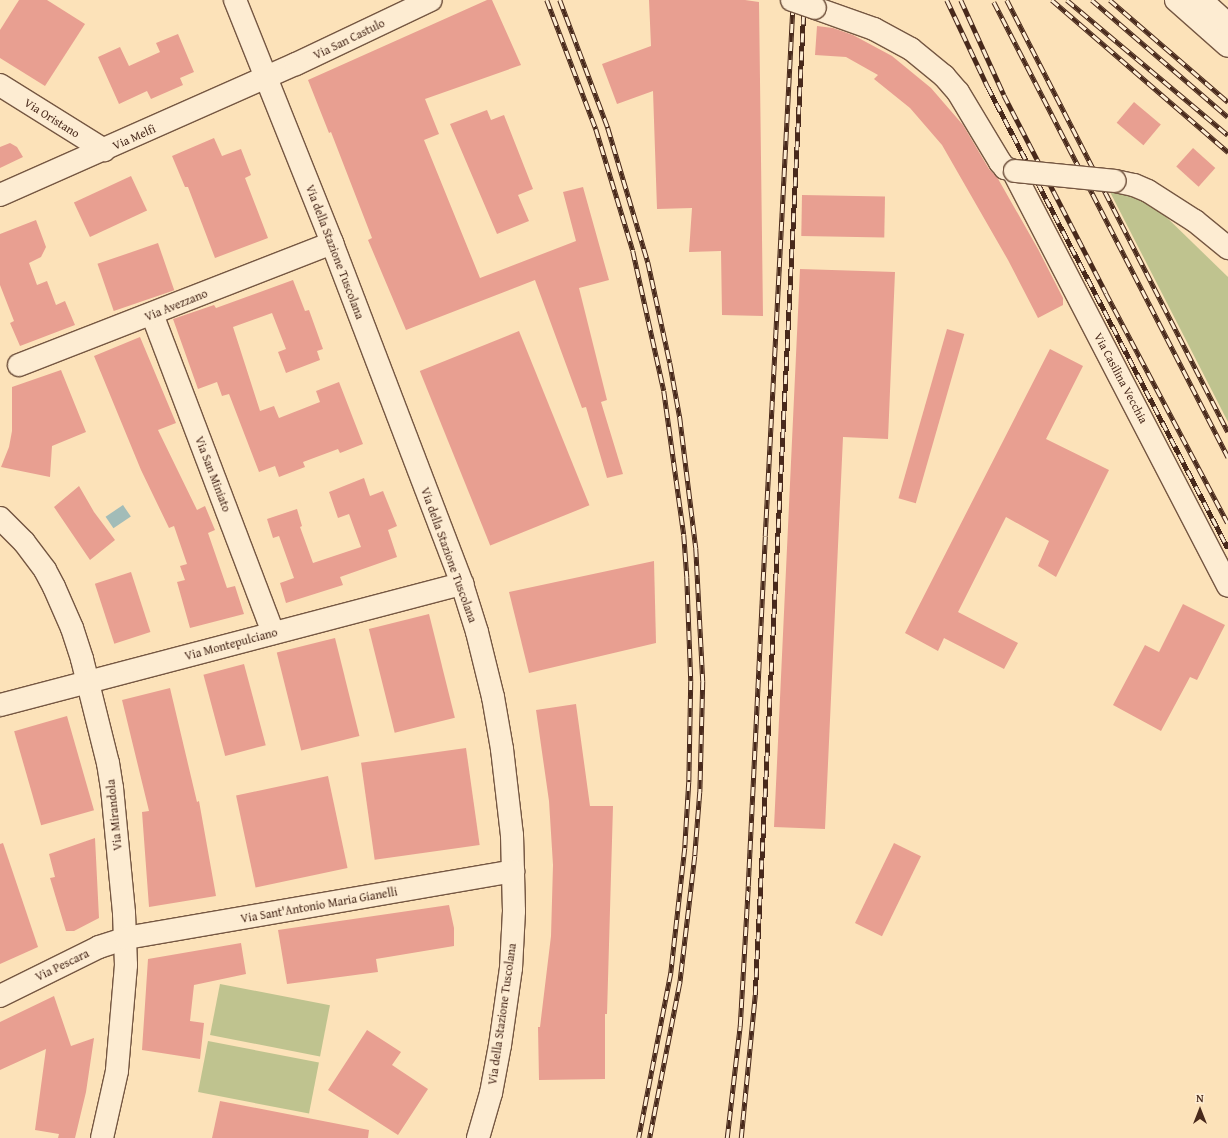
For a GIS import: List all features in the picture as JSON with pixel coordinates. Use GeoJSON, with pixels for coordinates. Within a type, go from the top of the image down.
{"type":"FeatureCollection","features":[{"type":"Feature","properties":{"kind":"street","name":"Via della Stazione Tuscolana"},"geometry":{"type":"LineString","coordinates":[[235,0],[332,243],[462,584],[477,632],[497,720],[512,835],[514,911],[511,968],[494,1079],[478,1138]]}},
{"type":"Feature","properties":{"kind":"street","name":"Via San Castulo"},"geometry":{"type":"LineString","coordinates":[[267,77],[431,0]]}},
{"type":"Feature","properties":{"kind":"street","name":"Via Casilina Vecchia"},"geometry":{"type":"LineString","coordinates":[[792,0],[886,34],[904,43],[944,76],[958,92],[1000,162],[1005,168],[1014,171],[1228,586]]}},
{"type":"Feature","properties":{"kind":"street"},"geometry":{"type":"LineString","coordinates":[[1176,0],[1228,46]]}},
{"type":"Feature","properties":{"kind":"street"},"geometry":{"type":"LineString","coordinates":[[1201,0],[1228,24]]}},
{"type":"Feature","properties":{"kind":"street","name":"Via Melfi"},"geometry":{"type":"LineString","coordinates":[[0,195],[267,77]]}},
{"type":"Feature","properties":{"kind":"street","name":"Via Oristano"},"geometry":{"type":"LineString","coordinates":[[0,85],[104,150]]}},
{"type":"Feature","properties":{"kind":"street"},"geometry":{"type":"LineString","coordinates":[[1014,171],[1116,181],[1134,185],[1148,191],[1194,221],[1228,248]]}},
{"type":"Feature","properties":{"kind":"street","name":"Via Avezzano"},"geometry":{"type":"LineString","coordinates":[[19,365],[332,243]]}},
{"type":"Feature","properties":{"kind":"street","name":"Via San Miniato"},"geometry":{"type":"LineString","coordinates":[[152,314],[273,633]]}},
{"type":"Feature","properties":{"kind":"street","name":"Via Mirandola"},"geometry":{"type":"LineString","coordinates":[[0,518],[20,537],[35,555],[54,587],[72,628],[88,683],[108,763],[112,788],[126,938],[117,1070],[102,1138]]}},
{"type":"Feature","properties":{"kind":"street","name":"Via Montepulciano"},"geometry":{"type":"LineString","coordinates":[[0,705],[462,584]]}},
{"type":"Feature","properties":{"kind":"street","name":"Via Sant'Antonio Maria Gianelli"},"geometry":{"type":"LineString","coordinates":[[126,938],[513,871]]}},
{"type":"Feature","properties":{"kind":"street","name":"Via Pescara"},"geometry":{"type":"LineString","coordinates":[[0,996],[99,947],[126,938]]}},
{"type":"Feature","properties":{"kind":"green space"},"geometry":{"type":"Polygon","coordinates":[[[1109,190],[1128,191],[1157,208],[1228,277],[1228,422],[1109,190]]]}},
{"type":"Feature","properties":{"kind":"green space"},"geometry":{"type":"Polygon","coordinates":[[[220,984],[330,1005],[320,1056],[210,1035],[220,984]]]}},
{"type":"Feature","properties":{"kind":"green space"},"geometry":{"type":"Polygon","coordinates":[[[208,1041],[319,1063],[309,1114],[198,1092],[208,1041]]]}},
{"type":"Feature","properties":{"kind":"water"},"geometry":{"type":"Polygon","coordinates":[[[123,505],[131,517],[113,528],[106,517],[123,505]]]}},
{"type":"Feature","properties":{"kind":"building"},"geometry":{"type":"Polygon","coordinates":[[[19,0],[47,0],[85,24],[45,86],[0,58],[0,30],[19,0]]]}},
{"type":"Feature","properties":{"kind":"building"},"geometry":{"type":"Polygon","coordinates":[[[487,0],[492,0],[521,65],[425,99],[439,134],[424,140],[480,278],[576,241],[563,192],[583,187],[609,280],[579,288],[607,400],[601,402],[623,474],[607,478],[586,407],[582,408],[535,280],[406,330],[368,240],[372,238],[331,132],[329,133],[308,80],[487,0]]]}},
{"type":"Feature","properties":{"kind":"building"},"geometry":{"type":"Polygon","coordinates":[[[649,0],[745,0],[759,2],[763,316],[722,315],[721,251],[689,252],[692,208],[657,209],[653,91],[617,104],[602,64],[651,46],[649,0]]]}},
{"type":"Feature","properties":{"kind":"building"},"geometry":{"type":"Polygon","coordinates":[[[817,26],[833,28],[853,35],[892,56],[931,88],[963,125],[989,169],[997,177],[1038,249],[1063,298],[1063,305],[1038,318],[1008,260],[942,145],[910,108],[874,79],[878,75],[846,57],[815,55],[817,26]]]}},
{"type":"Feature","properties":{"kind":"building"},"geometry":{"type":"Polygon","coordinates":[[[178,34],[194,72],[180,78],[183,85],[151,99],[147,91],[119,104],[98,57],[120,47],[129,66],[160,52],[156,43],[178,34]]]}},
{"type":"Feature","properties":{"kind":"building"},"geometry":{"type":"Polygon","coordinates":[[[1134,102],[1161,124],[1143,145],[1117,123],[1134,102]]]}},
{"type":"Feature","properties":{"kind":"building"},"geometry":{"type":"Polygon","coordinates":[[[487,110],[491,120],[504,115],[533,189],[518,195],[529,221],[497,234],[450,124],[487,110]]]}},
{"type":"Feature","properties":{"kind":"building"},"geometry":{"type":"Polygon","coordinates":[[[214,138],[222,156],[241,149],[251,175],[245,178],[268,238],[215,258],[188,187],[185,187],[172,156],[214,138]]]}},
{"type":"Feature","properties":{"kind":"building"},"geometry":{"type":"Polygon","coordinates":[[[10,143],[17,147],[23,157],[0,168],[0,147],[10,143]]]}},
{"type":"Feature","properties":{"kind":"building"},"geometry":{"type":"Polygon","coordinates":[[[1193,148],[1215,168],[1199,187],[1176,167],[1193,148]]]}},
{"type":"Feature","properties":{"kind":"building"},"geometry":{"type":"Polygon","coordinates":[[[131,176],[147,210],[90,237],[74,203],[131,176]]]}},
{"type":"Feature","properties":{"kind":"building"},"geometry":{"type":"Polygon","coordinates":[[[802,195],[885,196],[884,237],[801,236],[802,195]]]}},
{"type":"Feature","properties":{"kind":"building"},"geometry":{"type":"Polygon","coordinates":[[[36,220],[46,247],[41,257],[29,263],[37,285],[47,281],[56,305],[65,301],[75,325],[20,346],[10,323],[14,321],[0,285],[0,234],[36,220]]]}},
{"type":"Feature","properties":{"kind":"building"},"geometry":{"type":"Polygon","coordinates":[[[158,243],[174,290],[114,311],[97,264],[158,243]]]}},
{"type":"Feature","properties":{"kind":"building"},"geometry":{"type":"Polygon","coordinates":[[[800,269],[895,272],[888,439],[843,437],[825,829],[774,827],[800,269]]]}},
{"type":"Feature","properties":{"kind":"building"},"geometry":{"type":"Polygon","coordinates":[[[293,280],[305,311],[309,310],[323,349],[317,351],[320,360],[286,373],[278,352],[286,349],[272,313],[233,327],[260,411],[274,406],[279,418],[320,402],[316,391],[339,382],[363,444],[340,453],[338,449],[303,462],[305,467],[279,477],[275,466],[259,472],[229,394],[222,396],[217,382],[198,389],[173,319],[214,305],[216,308],[293,280]]]}},
{"type":"Feature","properties":{"kind":"building"},"geometry":{"type":"Polygon","coordinates":[[[947,329],[964,334],[916,503],[898,498],[947,329]]]}},
{"type":"Feature","properties":{"kind":"building"},"geometry":{"type":"Polygon","coordinates":[[[519,331],[589,505],[490,545],[420,371],[519,331]]]}},
{"type":"Feature","properties":{"kind":"building"},"geometry":{"type":"Polygon","coordinates":[[[140,337],[176,423],[158,430],[197,510],[205,506],[215,530],[208,533],[227,588],[235,586],[244,614],[190,628],[177,582],[185,580],[180,566],[187,564],[174,526],[169,528],[141,470],[94,356],[140,337]]]}},
{"type":"Feature","properties":{"kind":"building"},"geometry":{"type":"Polygon","coordinates":[[[1050,349],[1083,366],[1046,439],[1109,470],[1056,577],[1038,566],[1049,541],[1006,517],[958,612],[1018,643],[1004,669],[944,638],[938,651],[905,633],[1050,349]]]}},
{"type":"Feature","properties":{"kind":"building"},"geometry":{"type":"Polygon","coordinates":[[[61,370],[86,432],[52,446],[50,477],[1,467],[9,447],[12,431],[12,387],[61,370]]]}},
{"type":"Feature","properties":{"kind":"building"},"geometry":{"type":"Polygon","coordinates":[[[364,478],[370,496],[383,491],[397,526],[388,530],[397,557],[340,577],[343,585],[286,603],[280,583],[294,578],[279,536],[273,538],[267,519],[297,509],[302,526],[300,527],[313,563],[361,547],[349,514],[338,518],[329,492],[364,478]]]}},
{"type":"Feature","properties":{"kind":"building"},"geometry":{"type":"Polygon","coordinates":[[[79,486],[94,512],[115,540],[90,560],[54,507],[79,486]]]}},
{"type":"Feature","properties":{"kind":"building"},"geometry":{"type":"Polygon","coordinates":[[[654,561],[656,643],[529,673],[509,592],[654,561]]]}},
{"type":"Feature","properties":{"kind":"building"},"geometry":{"type":"Polygon","coordinates":[[[131,572],[150,632],[114,644],[95,584],[131,572]]]}},
{"type":"Feature","properties":{"kind":"building"},"geometry":{"type":"Polygon","coordinates":[[[1183,604],[1225,625],[1197,680],[1190,677],[1161,731],[1113,705],[1145,645],[1159,652],[1183,604]]]}},
{"type":"Feature","properties":{"kind":"building"},"geometry":{"type":"Polygon","coordinates":[[[429,614],[455,718],[395,733],[369,629],[429,614]]]}},
{"type":"Feature","properties":{"kind":"building"},"geometry":{"type":"Polygon","coordinates":[[[335,638],[359,736],[301,751],[277,653],[335,638]]]}},
{"type":"Feature","properties":{"kind":"building"},"geometry":{"type":"Polygon","coordinates":[[[244,664],[266,745],[225,756],[203,675],[244,664]]]}},
{"type":"Feature","properties":{"kind":"building"},"geometry":{"type":"Polygon","coordinates":[[[170,688],[197,802],[199,801],[216,896],[149,907],[142,812],[149,811],[122,700],[170,688]]]}},
{"type":"Feature","properties":{"kind":"building"},"geometry":{"type":"Polygon","coordinates":[[[576,704],[590,806],[613,806],[607,1014],[605,1014],[605,1079],[539,1080],[538,1027],[540,1027],[551,936],[553,865],[549,801],[536,710],[576,704]]]}},
{"type":"Feature","properties":{"kind":"building"},"geometry":{"type":"Polygon","coordinates":[[[67,716],[94,810],[41,825],[14,731],[67,716]]]}},
{"type":"Feature","properties":{"kind":"building"},"geometry":{"type":"Polygon","coordinates":[[[466,748],[480,845],[375,860],[361,763],[466,748]]]}},
{"type":"Feature","properties":{"kind":"building"},"geometry":{"type":"Polygon","coordinates":[[[328,776],[348,868],[256,887],[236,796],[328,776]]]}},
{"type":"Feature","properties":{"kind":"building"},"geometry":{"type":"Polygon","coordinates":[[[95,838],[99,918],[74,931],[66,931],[50,878],[55,877],[49,854],[95,838]]]}},
{"type":"Feature","properties":{"kind":"building"},"geometry":{"type":"Polygon","coordinates":[[[3,843],[38,947],[0,964],[0,844],[3,843]]]}},
{"type":"Feature","properties":{"kind":"building"},"geometry":{"type":"Polygon","coordinates":[[[894,843],[921,856],[882,936],[855,923],[894,843]]]}},
{"type":"Feature","properties":{"kind":"building"},"geometry":{"type":"Polygon","coordinates":[[[449,905],[454,928],[454,946],[376,959],[378,972],[287,984],[278,930],[449,905]]]}},
{"type":"Feature","properties":{"kind":"building"},"geometry":{"type":"Polygon","coordinates":[[[241,943],[246,974],[194,985],[190,1021],[204,1023],[200,1059],[142,1050],[148,959],[241,943]]]}},
{"type":"Feature","properties":{"kind":"building"},"geometry":{"type":"Polygon","coordinates":[[[54,996],[71,1046],[94,1038],[86,1092],[75,1138],[58,1138],[59,1134],[35,1130],[46,1049],[0,1070],[0,1022],[54,996]]]}},
{"type":"Feature","properties":{"kind":"building"},"geometry":{"type":"Polygon","coordinates":[[[367,1030],[401,1052],[392,1065],[428,1089],[398,1135],[328,1090],[367,1030]]]}},
{"type":"Feature","properties":{"kind":"building"},"geometry":{"type":"Polygon","coordinates":[[[220,1101],[369,1130],[368,1138],[212,1138],[220,1101]]]}},
{"type":"Feature","properties":{"kind":"railway"},"geometry":{"type":"LineString","coordinates":[[547,0],[596,129],[633,251],[664,391],[684,535],[691,681],[689,782],[685,848],[671,973],[639,1138]]}},
{"type":"Feature","properties":{"kind":"railway"},"geometry":{"type":"LineString","coordinates":[[560,0],[608,128],[648,262],[670,363],[680,418],[696,548],[703,681],[700,792],[695,856],[680,983],[650,1138]]}},
{"type":"Feature","properties":{"kind":"railway"},"geometry":{"type":"LineString","coordinates":[[727,1138],[740,1026],[793,0]]}},
{"type":"Feature","properties":{"kind":"railway"},"geometry":{"type":"LineString","coordinates":[[741,1138],[755,995],[804,0]]}},
{"type":"Feature","properties":{"kind":"railway"},"geometry":{"type":"LineString","coordinates":[[947,0],[988,87],[1228,548]]}},
{"type":"Feature","properties":{"kind":"railway"},"geometry":{"type":"LineString","coordinates":[[961,0],[1004,95],[1106,293],[1228,523]]}},
{"type":"Feature","properties":{"kind":"railway"},"geometry":{"type":"LineString","coordinates":[[1007,0],[1228,432]]}},
{"type":"Feature","properties":{"kind":"railway"},"geometry":{"type":"LineString","coordinates":[[1052,0],[1228,152]]}},
{"type":"Feature","properties":{"kind":"railway"},"geometry":{"type":"LineString","coordinates":[[1067,0],[1228,135]]}},
{"type":"Feature","properties":{"kind":"railway"},"geometry":{"type":"LineString","coordinates":[[1092,0],[1228,117]]}},
{"type":"Feature","properties":{"kind":"railway"},"geometry":{"type":"LineString","coordinates":[[1110,0],[1228,102]]}},
{"type":"Feature","properties":{"kind":"railway"},"geometry":{"type":"LineString","coordinates":[[994,2],[1228,457]]}}]}
